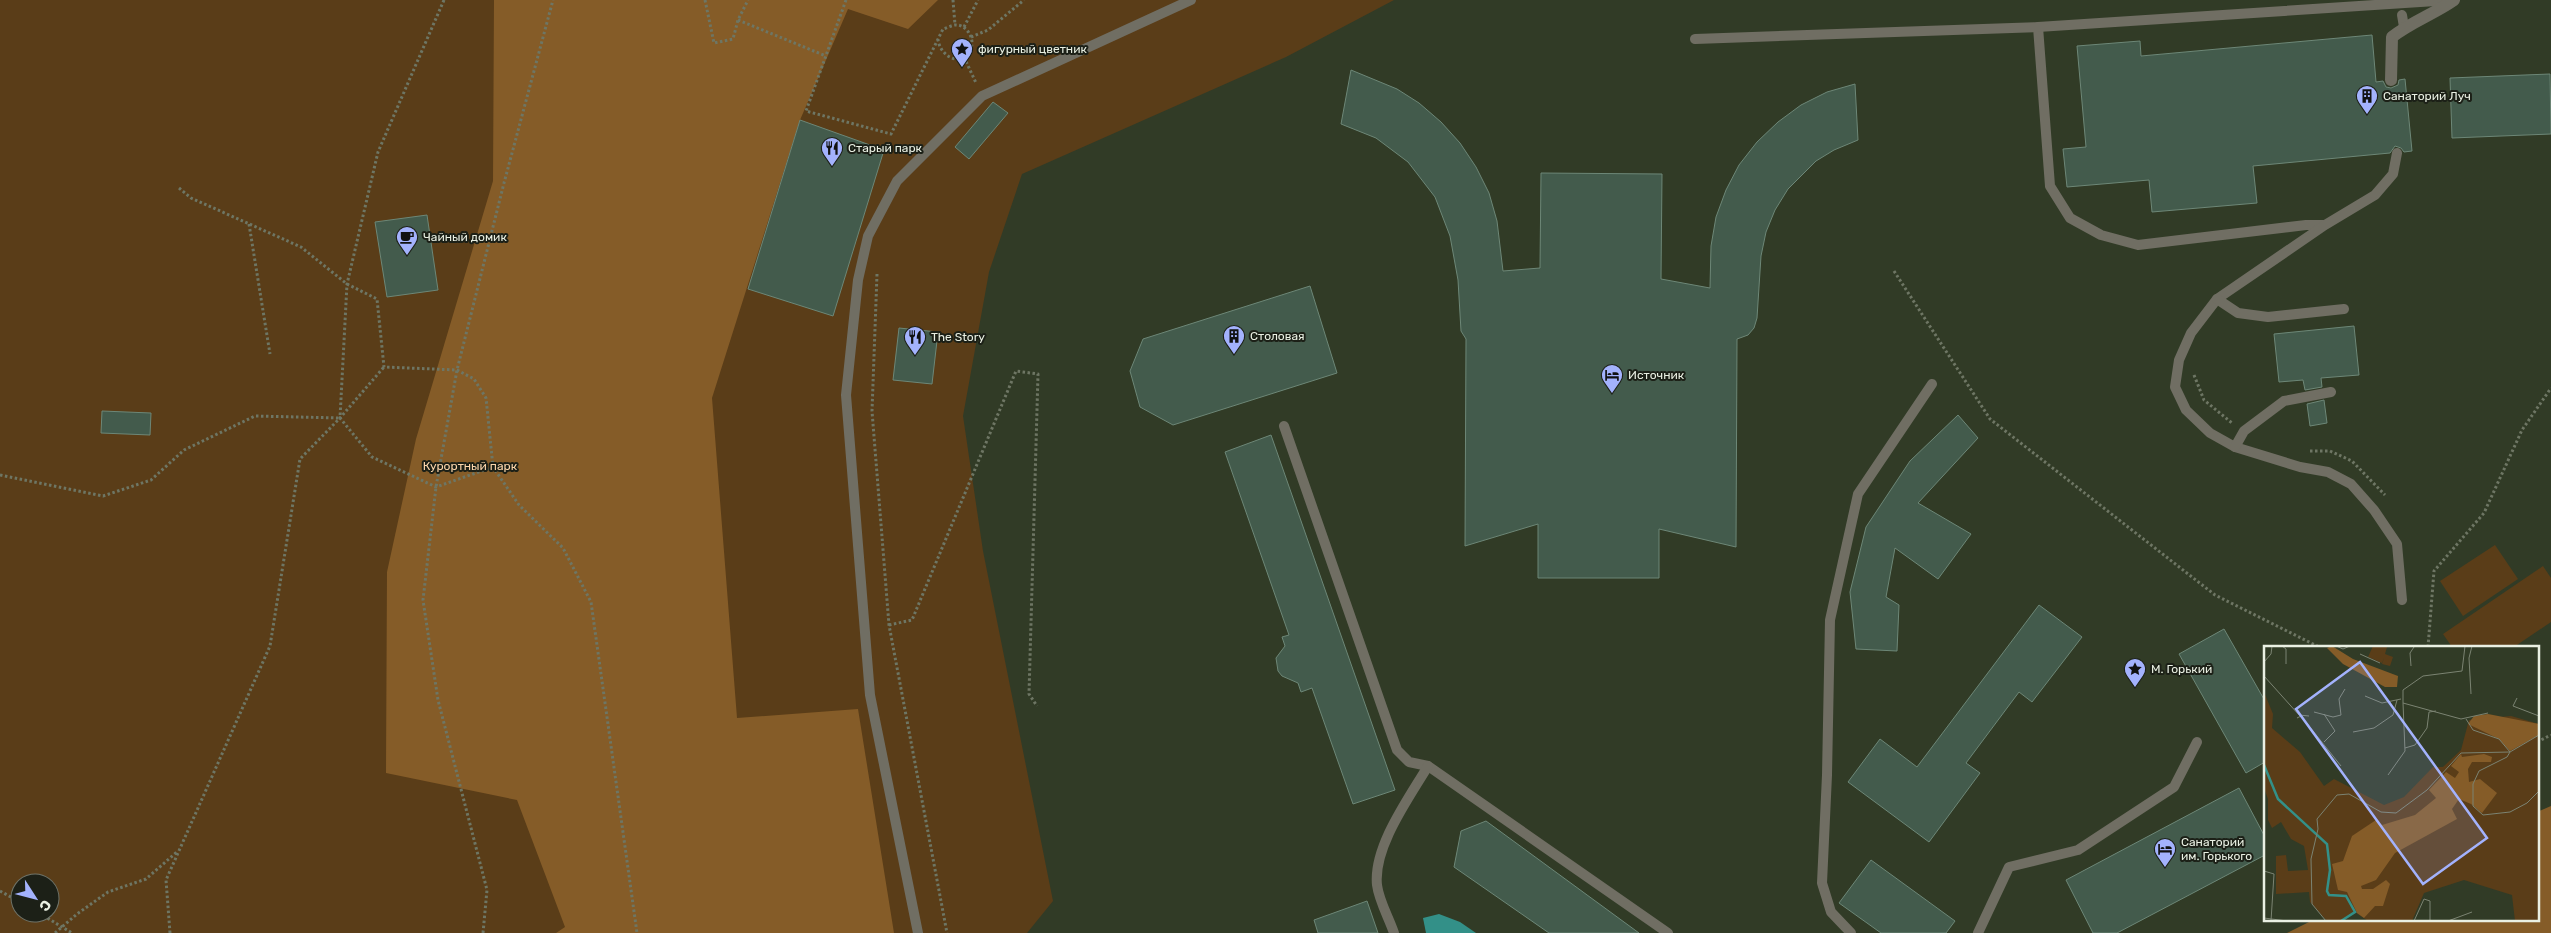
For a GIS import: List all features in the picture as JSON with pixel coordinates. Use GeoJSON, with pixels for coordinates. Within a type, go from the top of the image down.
{"type":"FeatureCollection","features":[{"type":"Feature","properties":{"kind":"street"},"geometry":{"type":"LineString","coordinates":[[2391,80],[2392,37],[2403,21],[2430,16],[2452,0]]}},
{"type":"Feature","properties":{"kind":"lane"},"geometry":{"type":"LineString","coordinates":[[918,933],[870,694],[846,395],[858,280],[868,236],[897,181],[982,96],[1190,0]]}},
{"type":"Feature","properties":{"kind":"lane"},"geometry":{"type":"LineString","coordinates":[[1695,38],[2038,27],[2452,0]]}},
{"type":"Feature","properties":{"kind":"lane"},"geometry":{"type":"LineString","coordinates":[[2038,27],[2050,186],[2070,218],[2101,235],[2138,245],[2306,225],[2325,225]]}},
{"type":"Feature","properties":{"kind":"lane"},"geometry":{"type":"LineString","coordinates":[[2397,153],[2393,174],[2375,195],[2325,225],[2217,299],[2191,333],[2179,360],[2175,387],[2186,410],[2210,433],[2235,447],[2300,467],[2328,472],[2351,484],[2374,510],[2397,544],[2402,600]]}},
{"type":"Feature","properties":{"kind":"lane"},"geometry":{"type":"LineString","coordinates":[[2217,299],[2238,313],[2268,317],[2344,309]]}},
{"type":"Feature","properties":{"kind":"lane"},"geometry":{"type":"LineString","coordinates":[[1851,933],[1831,912],[1822,883],[1827,775],[1830,620],[1858,494],[1932,384]]}},
{"type":"Feature","properties":{"kind":"lane"},"geometry":{"type":"LineString","coordinates":[[2235,447],[2244,431],[2284,400],[2331,392]]}},
{"type":"Feature","properties":{"kind":"lane"},"geometry":{"type":"LineString","coordinates":[[1284,426],[1398,750],[1409,762],[1428,766],[1668,933]]}},
{"type":"Feature","properties":{"kind":"lane"},"geometry":{"type":"LineString","coordinates":[[1978,933],[2009,867],[2078,850],[2174,787],[2197,742]]}},
{"type":"Feature","properties":{"kind":"lane"},"geometry":{"type":"LineString","coordinates":[[1394,933],[1377,886],[1379,864],[1393,824],[1428,766]]}},
{"type":"Feature","properties":{"kind":"path"},"geometry":{"type":"LineString","coordinates":[[444,0],[378,152],[347,284],[340,418],[372,457],[436,488],[493,467]]}},
{"type":"Feature","properties":{"kind":"path"},"geometry":{"type":"LineString","coordinates":[[483,933],[487,890],[438,700],[422,600],[436,488],[457,370],[553,0]]}},
{"type":"Feature","properties":{"kind":"path"},"geometry":{"type":"LineString","coordinates":[[705,0],[714,43],[732,38],[748,0]]}},
{"type":"Feature","properties":{"kind":"path"},"geometry":{"type":"LineString","coordinates":[[846,0],[806,111],[891,134],[938,40],[944,29],[955,25],[964,27],[971,37],[971,48],[964,56],[954,59],[945,56],[939,50],[938,40]]}},
{"type":"Feature","properties":{"kind":"path"},"geometry":{"type":"LineString","coordinates":[[953,0],[955,25]]}},
{"type":"Feature","properties":{"kind":"path"},"geometry":{"type":"LineString","coordinates":[[964,27],[978,0]]}},
{"type":"Feature","properties":{"kind":"path"},"geometry":{"type":"LineString","coordinates":[[971,37],[988,30],[1024,0]]}},
{"type":"Feature","properties":{"kind":"path"},"geometry":{"type":"LineString","coordinates":[[738,20],[826,56]]}},
{"type":"Feature","properties":{"kind":"path"},"geometry":{"type":"LineString","coordinates":[[964,56],[982,96]]}},
{"type":"Feature","properties":{"kind":"path"},"geometry":{"type":"LineString","coordinates":[[170,933],[166,880],[270,646],[300,459],[340,418],[384,367],[377,299],[347,284],[301,247],[191,198],[179,188]]}},
{"type":"Feature","properties":{"kind":"path"},"geometry":{"type":"LineString","coordinates":[[249,224],[270,354]]}},
{"type":"Feature","properties":{"kind":"path"},"geometry":{"type":"LineString","coordinates":[[878,267],[872,411],[889,624],[947,933]]}},
{"type":"Feature","properties":{"kind":"path"},"geometry":{"type":"LineString","coordinates":[[1894,271],[1990,419],[2215,595],[2317,646]]}},
{"type":"Feature","properties":{"kind":"path"},"geometry":{"type":"LineString","coordinates":[[384,367],[457,370],[474,379],[486,398],[493,467],[519,505],[563,548],[591,602],[637,933]]}},
{"type":"Feature","properties":{"kind":"path"},"geometry":{"type":"LineString","coordinates":[[889,624],[912,620],[1016,371],[1038,374],[1029,694],[1037,706]]}},
{"type":"Feature","properties":{"kind":"path"},"geometry":{"type":"LineString","coordinates":[[2428,646],[2434,572],[2484,513],[2522,430],[2551,388]]}},
{"type":"Feature","properties":{"kind":"path"},"geometry":{"type":"LineString","coordinates":[[0,475],[103,496],[151,480],[184,450],[255,416],[340,418]]}},
{"type":"Feature","properties":{"kind":"path"},"geometry":{"type":"LineString","coordinates":[[2538,742],[2551,735]]}},
{"type":"Feature","properties":{"kind":"path"},"geometry":{"type":"LineString","coordinates":[[55,933],[108,892],[146,878],[180,849]]}},
{"type":"Feature","properties":{"kind":"path"},"geometry":{"type":"LineString","coordinates":[[57,923],[72,933]]}},
{"type":"Feature","properties":{"kind":"green space","name":"Курортный парк"},"geometry":{"type":"Polygon","coordinates":[[[0,0],[1394,0],[1286,57],[1022,174],[989,272],[963,416],[983,551],[1053,901],[1027,933],[0,933],[0,0]]]}},
{"type":"Feature","properties":{"kind":"green space"},"geometry":{"type":"Polygon","coordinates":[[[494,0],[938,0],[908,29],[848,9],[800,120],[712,398],[737,718],[858,709],[894,933],[556,933],[565,927],[517,800],[386,773],[387,572],[416,439],[493,181],[494,0]]]}},
{"type":"Feature","properties":{"kind":"green space"},"geometry":{"type":"Polygon","coordinates":[[[2495,545],[2518,579],[2463,616],[2440,581],[2495,545]]]}},
{"type":"Feature","properties":{"kind":"green space"},"geometry":{"type":"Polygon","coordinates":[[[2543,566],[2551,578],[2551,622],[2515,646],[2451,646],[2443,634],[2543,566]]]}},
{"type":"Feature","properties":{"kind":"green space"},"geometry":{"type":"Polygon","coordinates":[[[2551,806],[2551,933],[2287,933],[2313,920],[2538,920],[2538,812],[2551,806]]]}},
{"type":"Feature","properties":{"kind":"water"},"geometry":{"type":"Polygon","coordinates":[[[1439,914],[1460,922],[1476,933],[1426,933],[1423,918],[1439,914]]]}},
{"type":"Feature","properties":{"kind":"building","name":"Cанаторий Луч"},"geometry":{"type":"Polygon","coordinates":[[[2372,35],[2376,82],[2383,81],[2386,87],[2391,88],[2398,85],[2399,80],[2405,79],[2412,151],[2404,152],[2401,148],[2395,146],[2390,153],[2253,166],[2257,203],[2152,212],[2149,180],[2067,187],[2063,149],[2086,147],[2077,46],[2140,41],[2141,56],[2372,35]]]}},
{"type":"Feature","properties":{"kind":"building"},"geometry":{"type":"Polygon","coordinates":[[[1351,70],[1397,89],[1419,103],[1441,122],[1460,143],[1476,167],[1489,193],[1497,221],[1503,271],[1540,268],[1541,173],[1662,174],[1661,279],[1710,288],[1711,246],[1716,217],[1726,190],[1739,165],[1757,142],[1778,122],[1801,105],[1827,92],[1855,84],[1858,140],[1834,150],[1816,161],[1788,189],[1775,210],[1766,232],[1761,256],[1757,318],[1754,328],[1748,335],[1737,339],[1736,547],[1659,529],[1659,578],[1538,578],[1538,524],[1465,546],[1466,339],[1461,331],[1458,280],[1450,236],[1435,197],[1408,162],[1376,138],[1341,124],[1351,70]]]}},
{"type":"Feature","properties":{"kind":"building"},"geometry":{"type":"Polygon","coordinates":[[[2550,74],[2551,134],[2452,138],[2450,78],[2550,74]]]}},
{"type":"Feature","properties":{"kind":"building"},"geometry":{"type":"Polygon","coordinates":[[[993,102],[1008,113],[969,159],[955,147],[993,102]]]}},
{"type":"Feature","properties":{"kind":"building"},"geometry":{"type":"Polygon","coordinates":[[[800,120],[884,150],[833,316],[748,289],[800,120]]]}},
{"type":"Feature","properties":{"kind":"building","name":"Чайный домик"},"geometry":{"type":"Polygon","coordinates":[[[427,215],[438,290],[387,297],[375,222],[427,215]]]}},
{"type":"Feature","properties":{"kind":"building","name":"Столовая"},"geometry":{"type":"Polygon","coordinates":[[[1310,286],[1337,373],[1173,425],[1140,407],[1130,371],[1143,339],[1310,286]]]}},
{"type":"Feature","properties":{"kind":"building"},"geometry":{"type":"Polygon","coordinates":[[[2354,326],[2359,375],[2321,378],[2322,387],[2305,390],[2303,380],[2279,382],[2274,334],[2354,326]]]}},
{"type":"Feature","properties":{"kind":"building","name":"The Story"},"geometry":{"type":"Polygon","coordinates":[[[899,328],[938,332],[932,384],[893,380],[899,328]]]}},
{"type":"Feature","properties":{"kind":"building"},"geometry":{"type":"Polygon","coordinates":[[[2324,400],[2327,423],[2310,426],[2307,404],[2324,400]]]}},
{"type":"Feature","properties":{"kind":"building"},"geometry":{"type":"Polygon","coordinates":[[[102,411],[151,413],[150,435],[101,433],[102,411]]]}},
{"type":"Feature","properties":{"kind":"building"},"geometry":{"type":"Polygon","coordinates":[[[1958,415],[1978,438],[1918,503],[1971,534],[1938,579],[1895,548],[1886,597],[1899,605],[1897,651],[1856,649],[1850,592],[1866,527],[1910,461],[1958,415]]]}},
{"type":"Feature","properties":{"kind":"building"},"geometry":{"type":"Polygon","coordinates":[[[1271,435],[1395,790],[1353,804],[1312,688],[1301,692],[1298,683],[1282,676],[1278,671],[1276,658],[1285,646],[1282,637],[1289,635],[1225,452],[1271,435]]]}},
{"type":"Feature","properties":{"kind":"building"},"geometry":{"type":"Polygon","coordinates":[[[2039,605],[2082,637],[2032,702],[2019,692],[1966,763],[1980,773],[1929,842],[1848,782],[1880,739],[1917,767],[2039,605]]]}},
{"type":"Feature","properties":{"kind":"building"},"geometry":{"type":"Polygon","coordinates":[[[2224,629],[2264,699],[2264,763],[2246,773],[2179,654],[2224,629]]]}},
{"type":"Feature","properties":{"kind":"building","name":"Санаторий им. Горького"},"geometry":{"type":"Polygon","coordinates":[[[2239,788],[2264,835],[2264,856],[2117,933],[2093,933],[2066,880],[2239,788]]]}},
{"type":"Feature","properties":{"kind":"building"},"geometry":{"type":"Polygon","coordinates":[[[1486,821],[1639,933],[1549,933],[1454,867],[1461,831],[1486,821]]]}},
{"type":"Feature","properties":{"kind":"building"},"geometry":{"type":"Polygon","coordinates":[[[1871,860],[1955,921],[1946,933],[1881,933],[1839,903],[1871,860]]]}},
{"type":"Feature","properties":{"kind":"building"},"geometry":{"type":"Polygon","coordinates":[[[1367,901],[1378,933],[1318,933],[1314,920],[1367,901]]]}},
{"type":"Feature","properties":{"kind":"place","name":"фигурный цветник"},"geometry":{"type":"Point","coordinates":[962,68]}},
{"type":"Feature","properties":{"kind":"place","name":"Cанаторий Луч"},"geometry":{"type":"Point","coordinates":[2367,115]}},
{"type":"Feature","properties":{"kind":"place","name":"Старый парк"},"geometry":{"type":"Point","coordinates":[832,167]}},
{"type":"Feature","properties":{"kind":"place","name":"Чайный домик"},"geometry":{"type":"Point","coordinates":[407,256]}},
{"type":"Feature","properties":{"kind":"place","name":"Столовая"},"geometry":{"type":"Point","coordinates":[1234,355]}},
{"type":"Feature","properties":{"kind":"place","name":"The Story"},"geometry":{"type":"Point","coordinates":[915,356]}},
{"type":"Feature","properties":{"kind":"place","name":"Источник"},"geometry":{"type":"Point","coordinates":[1612,394]}},
{"type":"Feature","properties":{"kind":"place","name":"М. Горький"},"geometry":{"type":"Point","coordinates":[2135,688]}},
{"type":"Feature","properties":{"kind":"place","name":"Санаторий им. Горького"},"geometry":{"type":"Point","coordinates":[2165,868]}}]}
